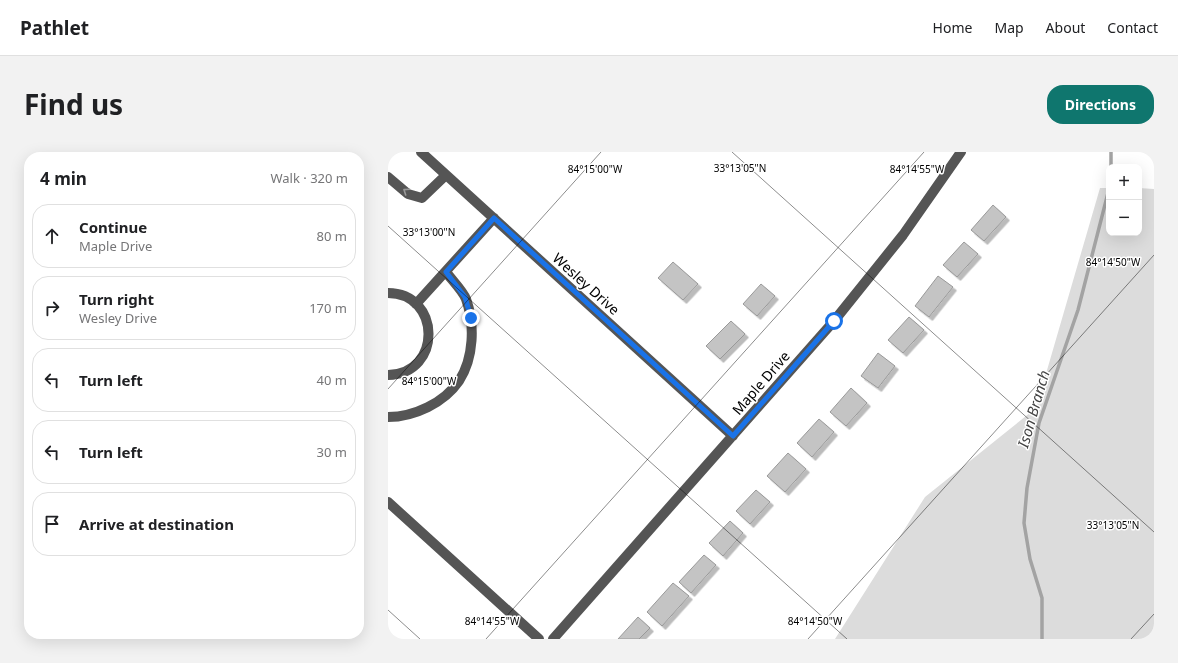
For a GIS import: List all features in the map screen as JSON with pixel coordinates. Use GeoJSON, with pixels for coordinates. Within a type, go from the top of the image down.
{"type":"FeatureCollection","features":[{"type":"Feature","properties":{"kind":"street","name":"Wesley Drive"},"geometry":{"type":"LineString","coordinates":[[421,152],[733,436]]}},
{"type":"Feature","properties":{"kind":"street","name":"Maple Drive"},"geometry":{"type":"LineString","coordinates":[[553,639],[834,321],[903,235],[961,152]]}},
{"type":"Feature","properties":{"kind":"street"},"geometry":{"type":"LineString","coordinates":[[388,177],[408,194],[422,198],[446,175]]}},
{"type":"Feature","properties":{"kind":"street"},"geometry":{"type":"LineString","coordinates":[[416,304],[494,218]]}},
{"type":"Feature","properties":{"kind":"street"},"geometry":{"type":"LineString","coordinates":[[388,417],[399,417],[422,410],[442,398],[459,382],[468,363],[471,342],[471,318],[465,297],[446,272]]}},
{"type":"Feature","properties":{"kind":"street"},"geometry":{"type":"LineString","coordinates":[[388,293],[404,296],[416,304],[424,314],[429,326],[429,339],[426,352],[418,363],[408,371],[396,375],[388,375]]}},
{"type":"Feature","properties":{"kind":"street"},"geometry":{"type":"LineString","coordinates":[[388,502],[539,639]]}},
{"type":"Feature","properties":{"kind":"shaded area"},"geometry":{"type":"Polygon","coordinates":[[[1100,188],[1106,188],[1106,236],[1142,236],[1142,188],[1154,189],[1154,639],[835,639],[925,497],[1036,408],[1100,188]]]}},
{"type":"Feature","properties":{"kind":"building"},"geometry":{"type":"Polygon","coordinates":[[[993,205],[1006,217],[984,241],[971,230],[993,205]]]}},
{"type":"Feature","properties":{"kind":"building"},"geometry":{"type":"Polygon","coordinates":[[[964,242],[978,254],[957,277],[943,265],[964,242]]]}},
{"type":"Feature","properties":{"kind":"building"},"geometry":{"type":"Polygon","coordinates":[[[673,262],[698,284],[683,300],[658,278],[673,262]]]}},
{"type":"Feature","properties":{"kind":"building"},"geometry":{"type":"Polygon","coordinates":[[[938,276],[953,287],[929,317],[915,306],[938,276]]]}},
{"type":"Feature","properties":{"kind":"building"},"geometry":{"type":"Polygon","coordinates":[[[761,284],[775,296],[757,316],[743,304],[761,284]]]}},
{"type":"Feature","properties":{"kind":"building"},"geometry":{"type":"Polygon","coordinates":[[[909,317],[924,330],[903,353],[888,340],[909,317]]]}},
{"type":"Feature","properties":{"kind":"building"},"geometry":{"type":"Polygon","coordinates":[[[731,321],[745,334],[720,359],[706,346],[731,321]]]}},
{"type":"Feature","properties":{"kind":"building"},"geometry":{"type":"Polygon","coordinates":[[[878,353],[895,366],[878,388],[861,376],[878,353]]]}},
{"type":"Feature","properties":{"kind":"building"},"geometry":{"type":"Polygon","coordinates":[[[851,388],[867,403],[846,426],[830,412],[851,388]]]}},
{"type":"Feature","properties":{"kind":"building"},"geometry":{"type":"Polygon","coordinates":[[[819,419],[834,432],[812,457],[797,443],[819,419]]]}},
{"type":"Feature","properties":{"kind":"building"},"geometry":{"type":"Polygon","coordinates":[[[788,453],[806,469],[785,492],[767,476],[788,453]]]}},
{"type":"Feature","properties":{"kind":"building"},"geometry":{"type":"Polygon","coordinates":[[[756,490],[770,502],[750,524],[736,511],[756,490]]]}},
{"type":"Feature","properties":{"kind":"building"},"geometry":{"type":"Polygon","coordinates":[[[730,521],[743,533],[723,556],[709,543],[730,521]]]}},
{"type":"Feature","properties":{"kind":"building"},"geometry":{"type":"Polygon","coordinates":[[[704,555],[716,565],[691,593],[679,582],[704,555]]]}},
{"type":"Feature","properties":{"kind":"building"},"geometry":{"type":"Polygon","coordinates":[[[673,583],[689,596],[662,626],[647,612],[673,583]]]}},
{"type":"Feature","properties":{"kind":"building"},"geometry":{"type":"Polygon","coordinates":[[[638,617],[650,628],[639,639],[618,639],[638,617]]]}},
{"type":"Feature","properties":{"kind":"waterway","name":"Ison Branch"},"geometry":{"type":"LineString","coordinates":[[1111,152],[1111,164]]}},
{"type":"Feature","properties":{"kind":"waterway","name":"Ison Branch"},"geometry":{"type":"LineString","coordinates":[[1042,639],[1042,598],[1030,559],[1024,523],[1027,488],[1039,423],[1078,310],[1106,200]]}},
{"type":"Feature","properties":{"kind":"route"},"geometry":{"type":"LineString","coordinates":[[471,318],[465,297],[446,272],[494,218],[733,436],[834,321]]}}]}
